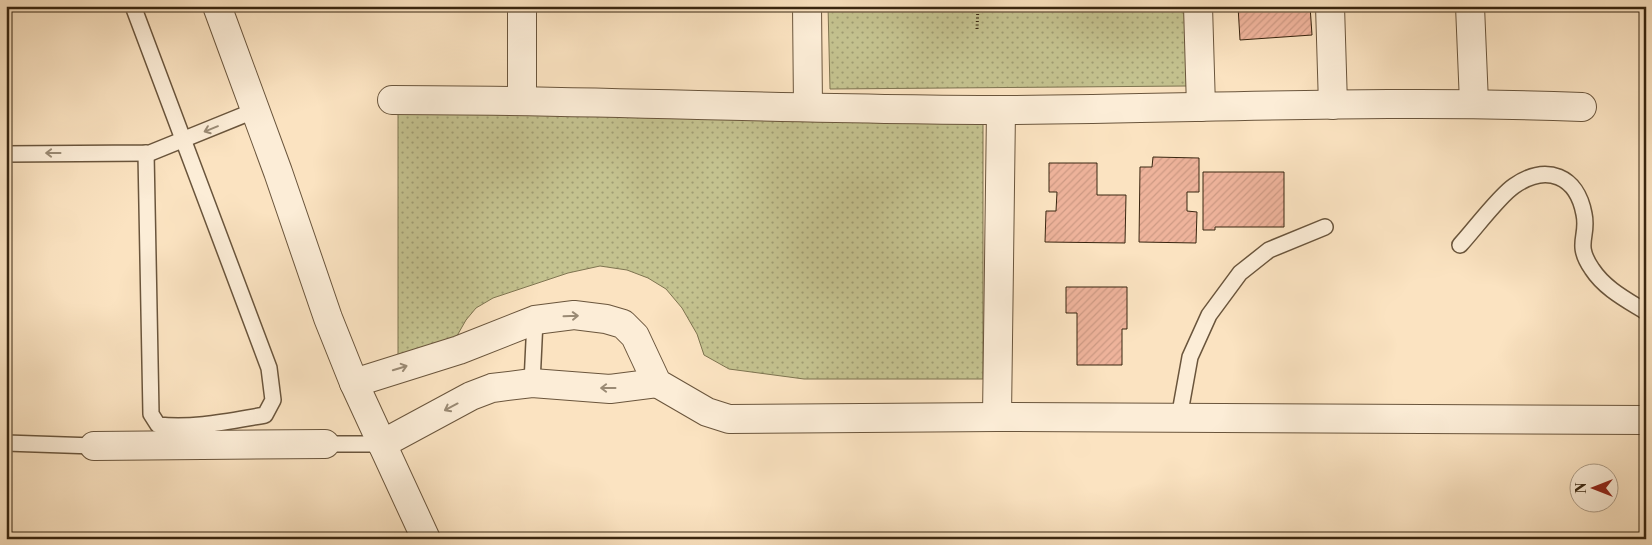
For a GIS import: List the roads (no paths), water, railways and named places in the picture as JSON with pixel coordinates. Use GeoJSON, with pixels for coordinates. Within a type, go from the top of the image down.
{"type":"FeatureCollection","features":[{"type":"Feature","properties":{"kind":"street"},"geometry":{"type":"LineString","coordinates":[[217,6],[256,110],[328,318],[354,383],[426,539]]}},
{"type":"Feature","properties":{"kind":"street"},"geometry":{"type":"LineString","coordinates":[[522,6],[522,100]]}},
{"type":"Feature","properties":{"kind":"street"},"geometry":{"type":"LineString","coordinates":[[807,6],[808,107]]}},
{"type":"Feature","properties":{"kind":"street"},"geometry":{"type":"LineString","coordinates":[[1198,6],[1201,107]]}},
{"type":"Feature","properties":{"kind":"street"},"geometry":{"type":"LineString","coordinates":[[1330,6],[1333,105]]}},
{"type":"Feature","properties":{"kind":"street"},"geometry":{"type":"LineString","coordinates":[[1470,6],[1474,103]]}},
{"type":"Feature","properties":{"kind":"street"},"geometry":{"type":"LineString","coordinates":[[392,100],[522,100],[1001,110],[1474,103],[1582,107]]}},
{"type":"Feature","properties":{"kind":"street"},"geometry":{"type":"LineString","coordinates":[[998,417],[1001,110]]}},
{"type":"Feature","properties":{"kind":"street"},"geometry":{"type":"LineString","coordinates":[[354,383],[459,350],[535,320],[574,315],[606,319],[623,324],[635,336],[657,383],[707,412],[730,418],[998,417],[1646,420]]}},
{"type":"Feature","properties":{"kind":"street"},"geometry":{"type":"LineString","coordinates":[[382,444],[471,396],[492,388],[532,383],[610,389],[657,383]]}},
{"type":"Feature","properties":{"kind":"street"},"geometry":{"type":"LineString","coordinates":[[94,446],[324,444]]}},
{"type":"Feature","properties":{"kind":"lane"},"geometry":{"type":"LineString","coordinates":[[133,6],[269,368],[273,400],[265,415],[194,427],[174,427],[158,424],[151,414],[146,153]]}},
{"type":"Feature","properties":{"kind":"lane"},"geometry":{"type":"LineString","coordinates":[[6,154],[146,153],[256,110]]}},
{"type":"Feature","properties":{"kind":"lane"},"geometry":{"type":"LineString","coordinates":[[1460,245],[1514,186],[1536,175],[1558,176],[1575,187],[1585,216],[1581,246],[1592,269],[1608,288],[1646,312]]}},
{"type":"Feature","properties":{"kind":"lane"},"geometry":{"type":"LineString","coordinates":[[1179,418],[1190,357],[1209,315],[1240,273],[1269,250],[1325,227]]}},
{"type":"Feature","properties":{"kind":"lane"},"geometry":{"type":"LineString","coordinates":[[532,383],[535,320]]}},
{"type":"Feature","properties":{"kind":"lane"},"geometry":{"type":"LineString","coordinates":[[6,443],[94,446]]}},
{"type":"Feature","properties":{"kind":"lane"},"geometry":{"type":"LineString","coordinates":[[324,444],[382,444]]}}]}
